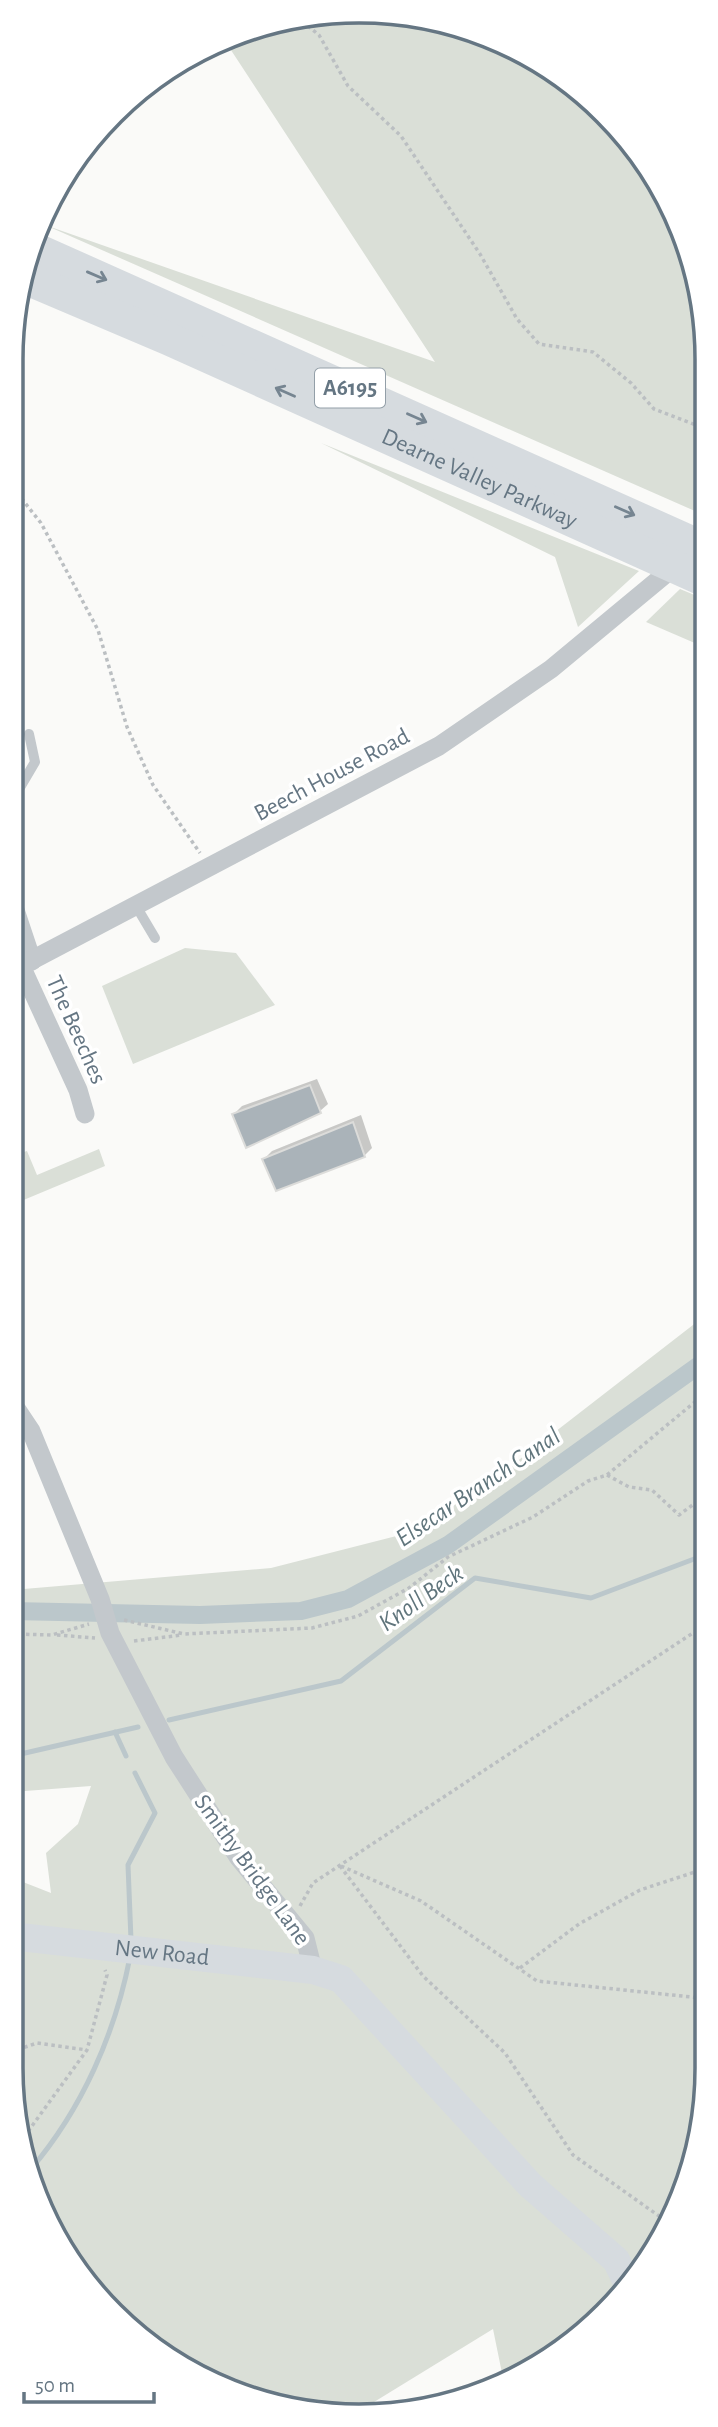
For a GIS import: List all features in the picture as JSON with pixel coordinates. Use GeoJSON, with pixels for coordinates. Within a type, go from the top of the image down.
{"type":"FeatureCollection","features":[{"type":"Feature","properties":{"kind":"highway","name":"Dearne Valley Parkway"},"geometry":{"type":"LineString","coordinates":[[41,252],[695,544]]}},
{"type":"Feature","properties":{"kind":"highway","name":"Dearne Valley Parkway"},"geometry":{"type":"LineString","coordinates":[[32,281],[182,345],[695,576]]}},
{"type":"Feature","properties":{"kind":"main road","name":"New Road"},"geometry":{"type":"LineString","coordinates":[[23,1937],[313,1970]]}},
{"type":"Feature","properties":{"kind":"main road","name":"Smithy Bridge Lane"},"geometry":{"type":"LineString","coordinates":[[313,1970],[341,1979],[530,2185],[616,2260],[624,2276]]}},
{"type":"Feature","properties":{"kind":"street","name":"Beech House Road"},"geometry":{"type":"LineString","coordinates":[[23,965],[439,746],[551,669],[695,549]]}},
{"type":"Feature","properties":{"kind":"street","name":"The Beeches"},"geometry":{"type":"LineString","coordinates":[[23,965],[78,1090],[85,1114]]}},
{"type":"Feature","properties":{"kind":"street","name":"Smithy Bridge Lane"},"geometry":{"type":"LineString","coordinates":[[23,1419],[31,1431],[108,1625],[174,1757],[239,1858],[305,1938],[313,1970]]}},
{"type":"Feature","properties":{"kind":"lane"},"geometry":{"type":"LineString","coordinates":[[23,782],[34,762],[29,734]]}},
{"type":"Feature","properties":{"kind":"lane"},"geometry":{"type":"LineString","coordinates":[[136,906],[155,938]]}},
{"type":"Feature","properties":{"kind":"path"},"geometry":{"type":"LineString","coordinates":[[309,27],[319,35],[348,86],[401,136],[480,254],[517,319],[540,344],[593,352],[631,383],[654,409],[695,425]]}},
{"type":"Feature","properties":{"kind":"path"},"geometry":{"type":"LineString","coordinates":[[23,501],[41,523],[98,630],[127,727],[153,785],[211,867]]}},
{"type":"Feature","properties":{"kind":"path"},"geometry":{"type":"LineString","coordinates":[[23,1634],[52,1635],[128,1620],[184,1634],[312,1628],[358,1616],[409,1588],[448,1557],[533,1517],[588,1481],[607,1475],[695,1402]]}},
{"type":"Feature","properties":{"kind":"path"},"geometry":{"type":"LineString","coordinates":[[607,1475],[629,1487],[652,1490],[679,1514],[695,1503]]}},
{"type":"Feature","properties":{"kind":"path"},"geometry":{"type":"LineString","coordinates":[[292,1920],[313,1883],[695,1633]]}},
{"type":"Feature","properties":{"kind":"path"},"geometry":{"type":"LineString","coordinates":[[340,1866],[421,1901],[537,1981],[695,1997]]}},
{"type":"Feature","properties":{"kind":"path"},"geometry":{"type":"LineString","coordinates":[[340,1866],[423,1976],[505,2053],[573,2155],[661,2217]]}},
{"type":"Feature","properties":{"kind":"path"},"geometry":{"type":"LineString","coordinates":[[520,1969],[579,1924],[640,1890],[695,1872]]}},
{"type":"Feature","properties":{"kind":"path"},"geometry":{"type":"LineString","coordinates":[[29,2131],[87,2050],[107,1975],[94,1945]]}},
{"type":"Feature","properties":{"kind":"path"},"geometry":{"type":"LineString","coordinates":[[23,2048],[37,2043],[87,2050]]}},
{"type":"Feature","properties":{"kind":"shaded area"},"geometry":{"type":"Polygon","coordinates":[[[337,23],[381,23],[425,29],[488,48],[546,79],[597,121],[639,172],[670,230],[689,293],[695,337],[695,511],[49,227],[50,227],[435,362],[230,48],[293,29],[337,23]]]}},
{"type":"Feature","properties":{"kind":"shaded area"},"geometry":{"type":"Polygon","coordinates":[[[321,443],[639,571],[578,627],[555,557],[321,443]]]}},
{"type":"Feature","properties":{"kind":"shaded area"},"geometry":{"type":"Polygon","coordinates":[[[680,589],[695,595],[695,643],[646,622],[680,589]]]}},
{"type":"Feature","properties":{"kind":"shaded area"},"geometry":{"type":"Polygon","coordinates":[[[185,948],[236,953],[275,1005],[133,1064],[102,986],[185,948]]]}},
{"type":"Feature","properties":{"kind":"shaded area"},"geometry":{"type":"Polygon","coordinates":[[[99,1149],[105,1166],[23,1200],[23,1152],[27,1151],[37,1175],[99,1149]]]}},
{"type":"Feature","properties":{"kind":"shaded area"},"geometry":{"type":"Polygon","coordinates":[[[695,1323],[695,2090],[684,2155],[661,2217],[626,2273],[597,2306],[564,2335],[508,2370],[502,2373],[493,2329],[371,2404],[337,2404],[272,2393],[210,2370],[172,2348],[121,2306],[79,2255],[57,2217],[34,2155],[23,2090],[23,1882],[51,1893],[46,1853],[78,1824],[91,1786],[23,1791],[23,1589],[271,1568],[416,1531],[511,1466],[695,1323]]]}},
{"type":"Feature","properties":{"kind":"building"},"geometry":{"type":"Polygon","coordinates":[[[310,1085],[321,1113],[246,1148],[232,1114],[310,1085]]]}},
{"type":"Feature","properties":{"kind":"building"},"geometry":{"type":"Polygon","coordinates":[[[353,1122],[365,1157],[276,1191],[262,1159],[353,1122]]]}},
{"type":"Feature","properties":{"kind":"waterway","name":"Elsecar Branch Canal"},"geometry":{"type":"LineString","coordinates":[[23,1611],[200,1615],[301,1611],[348,1599],[448,1545],[695,1368]]}},
{"type":"Feature","properties":{"kind":"waterway","name":"Knoll Beck"},"geometry":{"type":"LineString","coordinates":[[169,1720],[341,1681],[475,1578],[591,1598],[695,1559]]}},
{"type":"Feature","properties":{"kind":"waterway","name":"Knoll Beck"},"geometry":{"type":"LineString","coordinates":[[23,1753],[138,1727]]}},
{"type":"Feature","properties":{"kind":"waterway"},"geometry":{"type":"LineString","coordinates":[[115,1732],[126,1756]]}},
{"type":"Feature","properties":{"kind":"waterway"},"geometry":{"type":"LineString","coordinates":[[131,1940],[128,1865],[155,1813],[135,1773]]}},
{"type":"Feature","properties":{"kind":"waterway"},"geometry":{"type":"LineString","coordinates":[[36,2162],[66,2121],[94,2069],[106,2042],[124,1986],[130,1957]]}}]}
